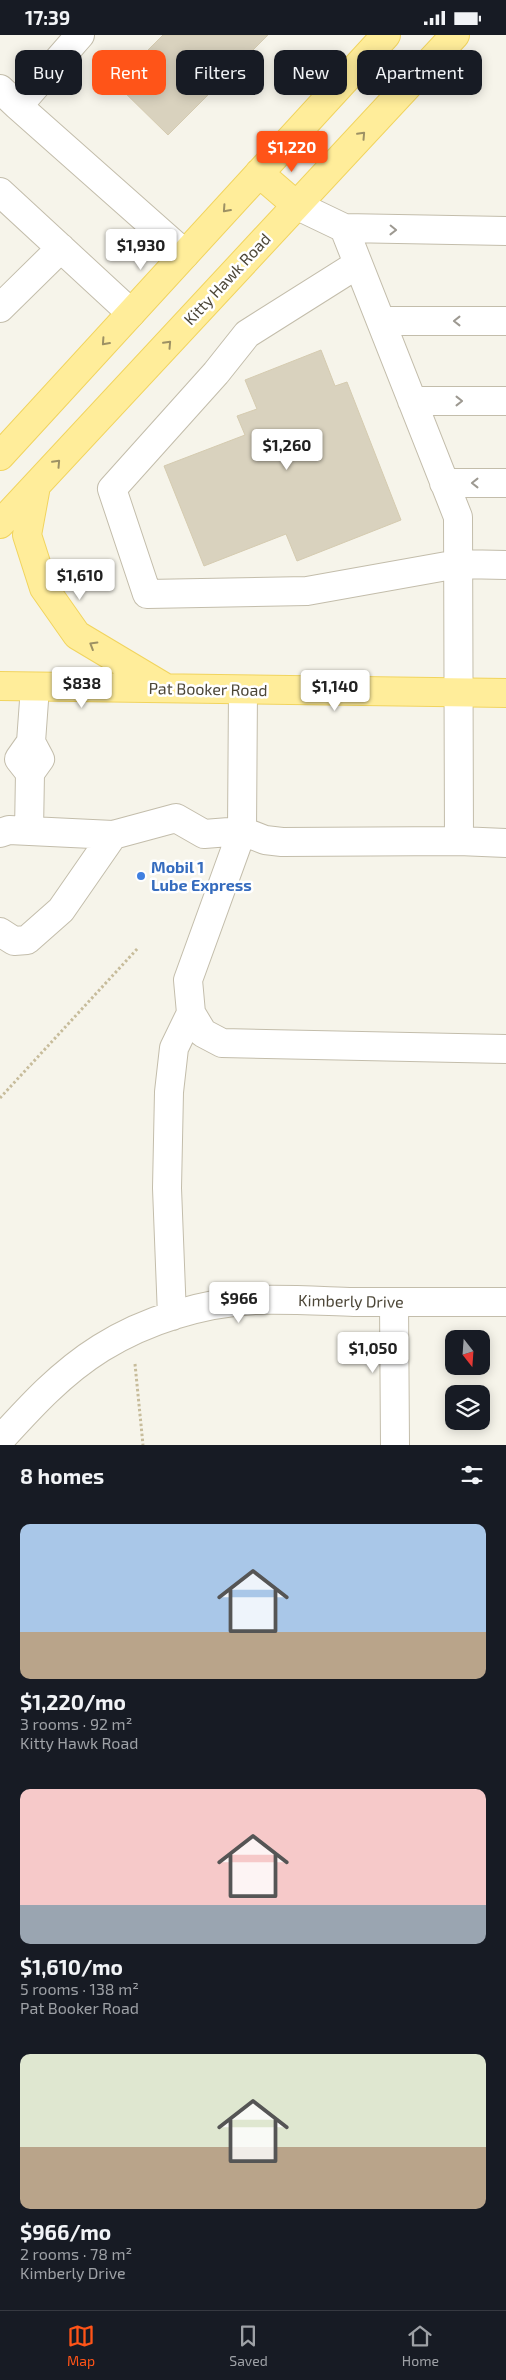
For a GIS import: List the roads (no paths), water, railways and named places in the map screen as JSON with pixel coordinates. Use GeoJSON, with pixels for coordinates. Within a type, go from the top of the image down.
{"type":"FeatureCollection","features":[{"type":"Feature","properties":{"kind":"main road"},"geometry":{"type":"LineString","coordinates":[[0,456],[386,35]]}},
{"type":"Feature","properties":{"kind":"main road","name":"Kitty Hawk Road"},"geometry":{"type":"LineString","coordinates":[[0,524],[455,35]]}},
{"type":"Feature","properties":{"kind":"main road"},"geometry":{"type":"LineString","coordinates":[[259,173],[296,205]]}},
{"type":"Feature","properties":{"kind":"main road"},"geometry":{"type":"LineString","coordinates":[[36,486],[27,535],[44,588],[77,635],[165,688]]}},
{"type":"Feature","properties":{"kind":"main road","name":"Pat Booker Road"},"geometry":{"type":"LineString","coordinates":[[0,686],[506,693]]}},
{"type":"Feature","properties":{"kind":"street"},"geometry":{"type":"LineString","coordinates":[[80,35],[9,97],[185,254]]}},
{"type":"Feature","properties":{"kind":"street"},"geometry":{"type":"LineString","coordinates":[[0,192],[131,313]]}},
{"type":"Feature","properties":{"kind":"street"},"geometry":{"type":"LineString","coordinates":[[296,205],[344,228],[506,231]]}},
{"type":"Feature","properties":{"kind":"street"},"geometry":{"type":"LineString","coordinates":[[344,228],[458,517],[459,841]]}},
{"type":"Feature","properties":{"kind":"street"},"geometry":{"type":"LineString","coordinates":[[0,308],[61,248]]}},
{"type":"Feature","properties":{"kind":"street"},"geometry":{"type":"LineString","coordinates":[[358,264],[247,334],[216,373],[112,489],[147,594],[307,591],[458,564],[506,565]]}},
{"type":"Feature","properties":{"kind":"street"},"geometry":{"type":"LineString","coordinates":[[381,321],[506,321]]}},
{"type":"Feature","properties":{"kind":"street"},"geometry":{"type":"LineString","coordinates":[[412,401],[506,401]]}},
{"type":"Feature","properties":{"kind":"street"},"geometry":{"type":"LineString","coordinates":[[444,483],[506,483]]}},
{"type":"Feature","properties":{"kind":"street"},"geometry":{"type":"LineString","coordinates":[[29,831],[30,773],[40,759],[31,742],[35,687]]}},
{"type":"Feature","properties":{"kind":"street"},"geometry":{"type":"LineString","coordinates":[[244,690],[242,831],[188,980],[191,1013],[202,1033],[222,1043],[506,1049]]}},
{"type":"Feature","properties":{"kind":"street"},"geometry":{"type":"LineString","coordinates":[[0,833],[29,831],[112,835],[176,818],[204,834],[242,831],[265,840],[282,842],[459,841],[506,843]]}},
{"type":"Feature","properties":{"kind":"street"},"geometry":{"type":"LineString","coordinates":[[0,931],[14,941],[27,940],[61,910],[112,835]]}},
{"type":"Feature","properties":{"kind":"street"},"geometry":{"type":"LineString","coordinates":[[172,1316],[167,1188],[169,1092],[174,1047],[191,1013]]}},
{"type":"Feature","properties":{"kind":"street","name":"Kimberly Drive"},"geometry":{"type":"LineString","coordinates":[[0,1440],[47,1389],[73,1367],[101,1348],[132,1331],[196,1309],[254,1301],[506,1302]]}},
{"type":"Feature","properties":{"kind":"street"},"geometry":{"type":"LineString","coordinates":[[394,1302],[395,1445]]}},
{"type":"Feature","properties":{"kind":"place","name":"Mobil 1 Lube Express"},"geometry":{"type":"Point","coordinates":[141,876]}}]}
